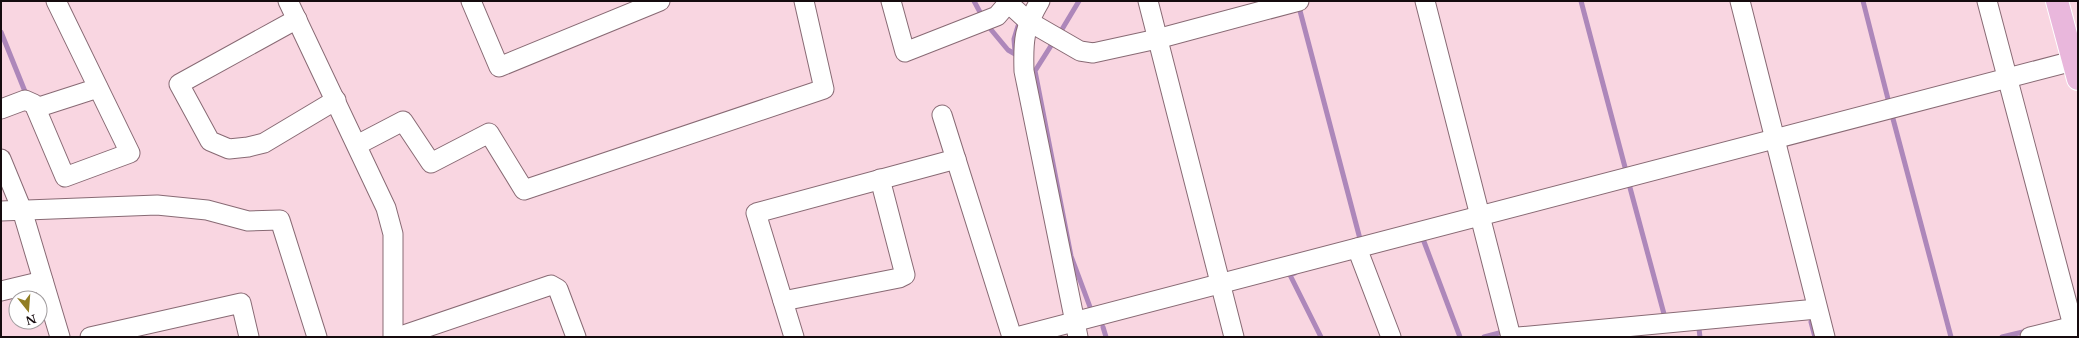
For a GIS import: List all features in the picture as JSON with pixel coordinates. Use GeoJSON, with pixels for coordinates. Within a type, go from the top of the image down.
{"type":"FeatureCollection","features":[{"type":"Feature","properties":{"kind":"main road"},"geometry":{"type":"LineString","coordinates":[[2057,1],[2076,71]]}},
{"type":"Feature","properties":{"kind":"street"},"geometry":{"type":"LineString","coordinates":[[1,109],[25,100],[34,104],[65,177],[130,153],[56,1]]}},
{"type":"Feature","properties":{"kind":"street"},"geometry":{"type":"LineString","coordinates":[[288,1],[386,208],[393,234],[394,337]]}},
{"type":"Feature","properties":{"kind":"street"},"geometry":{"type":"LineString","coordinates":[[471,1],[499,67],[660,1]]}},
{"type":"Feature","properties":{"kind":"street"},"geometry":{"type":"LineString","coordinates":[[357,145],[403,121],[431,163],[489,133],[524,190],[824,89],[804,1]]}},
{"type":"Feature","properties":{"kind":"street"},"geometry":{"type":"LineString","coordinates":[[891,1],[905,52],[997,16],[1007,2],[1028,21],[1080,51],[1093,53],[1157,39],[1299,1]]}},
{"type":"Feature","properties":{"kind":"street"},"geometry":{"type":"LineString","coordinates":[[1040,1],[1028,21],[1023,46],[1024,71],[1077,329]]}},
{"type":"Feature","properties":{"kind":"street"},"geometry":{"type":"LineString","coordinates":[[1148,1],[1234,337]]}},
{"type":"Feature","properties":{"kind":"street"},"geometry":{"type":"LineString","coordinates":[[1425,1],[1512,337]]}},
{"type":"Feature","properties":{"kind":"street"},"geometry":{"type":"LineString","coordinates":[[1740,1],[1825,337]]}},
{"type":"Feature","properties":{"kind":"street"},"geometry":{"type":"LineString","coordinates":[[1987,1],[2076,329],[2030,337]]}},
{"type":"Feature","properties":{"kind":"street"},"geometry":{"type":"LineString","coordinates":[[297,19],[179,84],[210,141],[229,149],[248,147],[264,143],[336,100]]}},
{"type":"Feature","properties":{"kind":"street"},"geometry":{"type":"LineString","coordinates":[[1016,337],[1077,329],[1220,285],[1357,248],[2008,78],[2076,71]]}},
{"type":"Feature","properties":{"kind":"street"},"geometry":{"type":"LineString","coordinates":[[36,108],[98,88]]}},
{"type":"Feature","properties":{"kind":"street"},"geometry":{"type":"LineString","coordinates":[[942,115],[1012,337]]}},
{"type":"Feature","properties":{"kind":"street"},"geometry":{"type":"LineString","coordinates":[[1,159],[22,210],[60,337]]}},
{"type":"Feature","properties":{"kind":"street"},"geometry":{"type":"LineString","coordinates":[[794,337],[756,213],[956,159]]}},
{"type":"Feature","properties":{"kind":"street"},"geometry":{"type":"LineString","coordinates":[[783,301],[899,278],[905,275],[880,179]]}},
{"type":"Feature","properties":{"kind":"street"},"geometry":{"type":"LineString","coordinates":[[1,211],[157,205],[208,210],[248,221],[280,220],[317,337]]}},
{"type":"Feature","properties":{"kind":"street"},"geometry":{"type":"LineString","coordinates":[[1357,248],[1391,337]]}},
{"type":"Feature","properties":{"kind":"street"},"geometry":{"type":"LineString","coordinates":[[1,291],[43,281]]}},
{"type":"Feature","properties":{"kind":"street"},"geometry":{"type":"LineString","coordinates":[[398,337],[551,285],[558,288],[576,337]]}},
{"type":"Feature","properties":{"kind":"street"},"geometry":{"type":"LineString","coordinates":[[90,337],[241,303],[249,337]]}},
{"type":"Feature","properties":{"kind":"street"},"geometry":{"type":"LineString","coordinates":[[1518,337],[1817,309]]}},
{"type":"Feature","properties":{"kind":"waterway"},"geometry":{"type":"LineString","coordinates":[[974,1],[981,14]]}},
{"type":"Feature","properties":{"kind":"waterway"},"geometry":{"type":"LineString","coordinates":[[1061,31],[1079,1]]}},
{"type":"Feature","properties":{"kind":"waterway"},"geometry":{"type":"LineString","coordinates":[[1581,1],[1626,171]]}},
{"type":"Feature","properties":{"kind":"waterway"},"geometry":{"type":"LineString","coordinates":[[1863,1],[1889,103]]}},
{"type":"Feature","properties":{"kind":"waterway"},"geometry":{"type":"LineString","coordinates":[[1299,7],[1360,239]]}},
{"type":"Feature","properties":{"kind":"waterway"},"geometry":{"type":"LineString","coordinates":[[988,26],[1008,50],[1015,54]]}},
{"type":"Feature","properties":{"kind":"waterway"},"geometry":{"type":"LineString","coordinates":[[1015,52],[1014,39],[1018,26]]}},
{"type":"Feature","properties":{"kind":"waterway"},"geometry":{"type":"LineString","coordinates":[[1,32],[26,94]]}},
{"type":"Feature","properties":{"kind":"waterway"},"geometry":{"type":"LineString","coordinates":[[1054,41],[1035,71],[1071,256],[1090,307]]}},
{"type":"Feature","properties":{"kind":"waterway"},"geometry":{"type":"LineString","coordinates":[[1892,115],[1951,337]]}},
{"type":"Feature","properties":{"kind":"waterway"},"geometry":{"type":"LineString","coordinates":[[1629,184],[1664,314]]}},
{"type":"Feature","properties":{"kind":"waterway"},"geometry":{"type":"LineString","coordinates":[[1419,240],[1423,239],[1460,337]]}},
{"type":"Feature","properties":{"kind":"waterway"},"geometry":{"type":"LineString","coordinates":[[1295,273],[1290,275],[1321,337]]}},
{"type":"Feature","properties":{"kind":"waterway"},"geometry":{"type":"LineString","coordinates":[[1811,322],[1815,337]]}},
{"type":"Feature","properties":{"kind":"waterway"},"geometry":{"type":"LineString","coordinates":[[1103,327],[1106,337]]}},
{"type":"Feature","properties":{"kind":"waterway"},"geometry":{"type":"LineString","coordinates":[[1699,329],[1700,337]]}},
{"type":"Feature","properties":{"kind":"waterway"},"geometry":{"type":"LineString","coordinates":[[2002,337],[2027,331]]}},
{"type":"Feature","properties":{"kind":"waterway"},"geometry":{"type":"LineString","coordinates":[[1484,337],[1503,332]]}}]}
